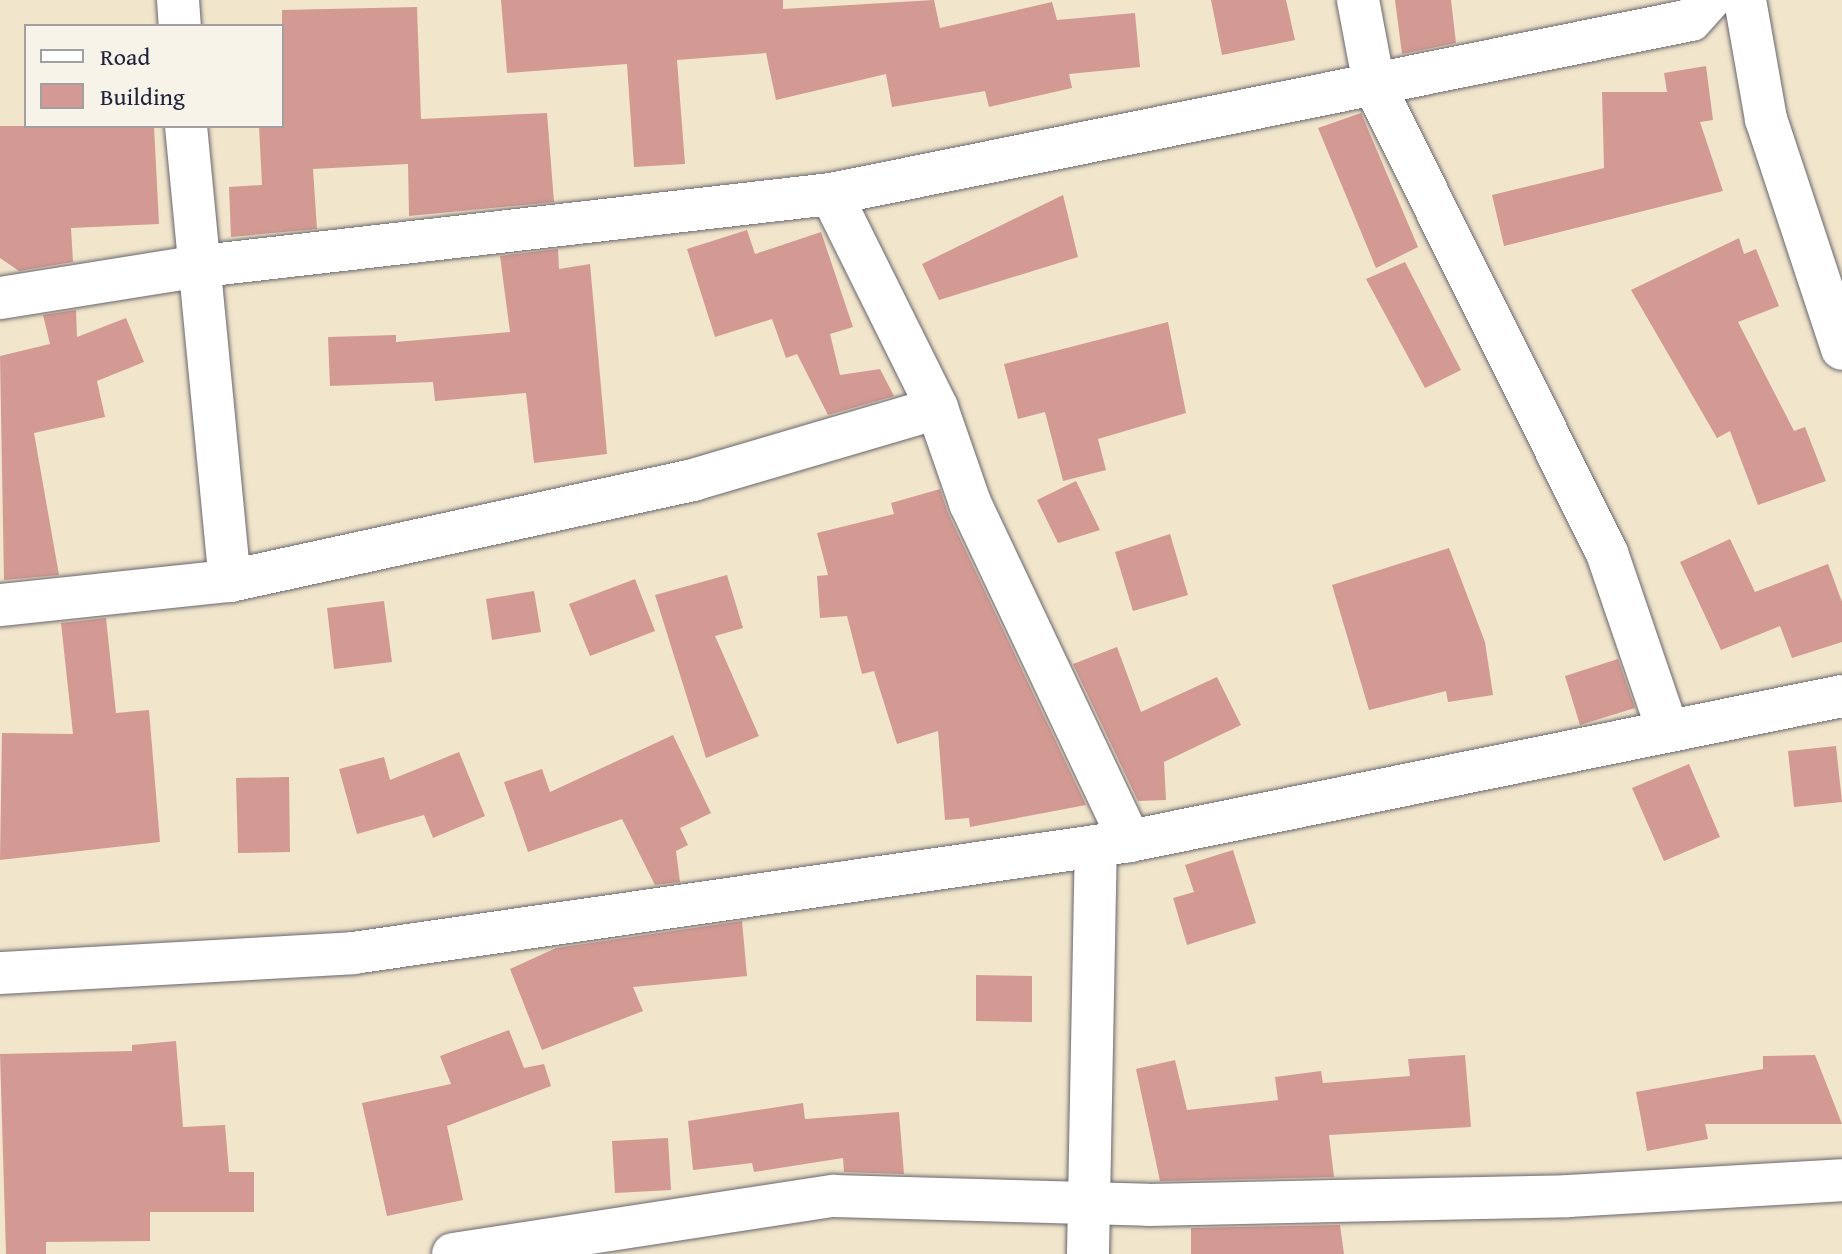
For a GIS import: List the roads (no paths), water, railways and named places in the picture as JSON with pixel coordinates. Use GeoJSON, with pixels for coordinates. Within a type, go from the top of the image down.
{"type":"FeatureCollection","features":[{"type":"Feature","properties":{"kind":"street"},"geometry":{"type":"LineString","coordinates":[[178,0],[180,24]]}},
{"type":"Feature","properties":{"kind":"street"},"geometry":{"type":"LineString","coordinates":[[1358,0],[1374,85],[1607,553],[1668,731]]}},
{"type":"Feature","properties":{"kind":"street"},"geometry":{"type":"LineString","coordinates":[[0,298],[194,267],[831,194],[1691,20],[1709,0]]}},
{"type":"Feature","properties":{"kind":"street"},"geometry":{"type":"LineString","coordinates":[[1745,0],[1766,119],[1842,349]]}},
{"type":"Feature","properties":{"kind":"street"},"geometry":{"type":"LineString","coordinates":[[186,128],[194,267],[230,581]]}},
{"type":"Feature","properties":{"kind":"street"},"geometry":{"type":"LineString","coordinates":[[831,194],[937,408],[970,503],[1113,843],[1088,1254]]}},
{"type":"Feature","properties":{"kind":"street"},"geometry":{"type":"LineString","coordinates":[[0,605],[230,581],[693,480],[937,408]]}},
{"type":"Feature","properties":{"kind":"street"},"geometry":{"type":"LineString","coordinates":[[0,973],[353,953],[1113,843],[1842,696]]}},
{"type":"Feature","properties":{"kind":"street"},"geometry":{"type":"LineString","coordinates":[[453,1254],[834,1196],[1090,1205],[1568,1196],[1842,1180]]}}]}
